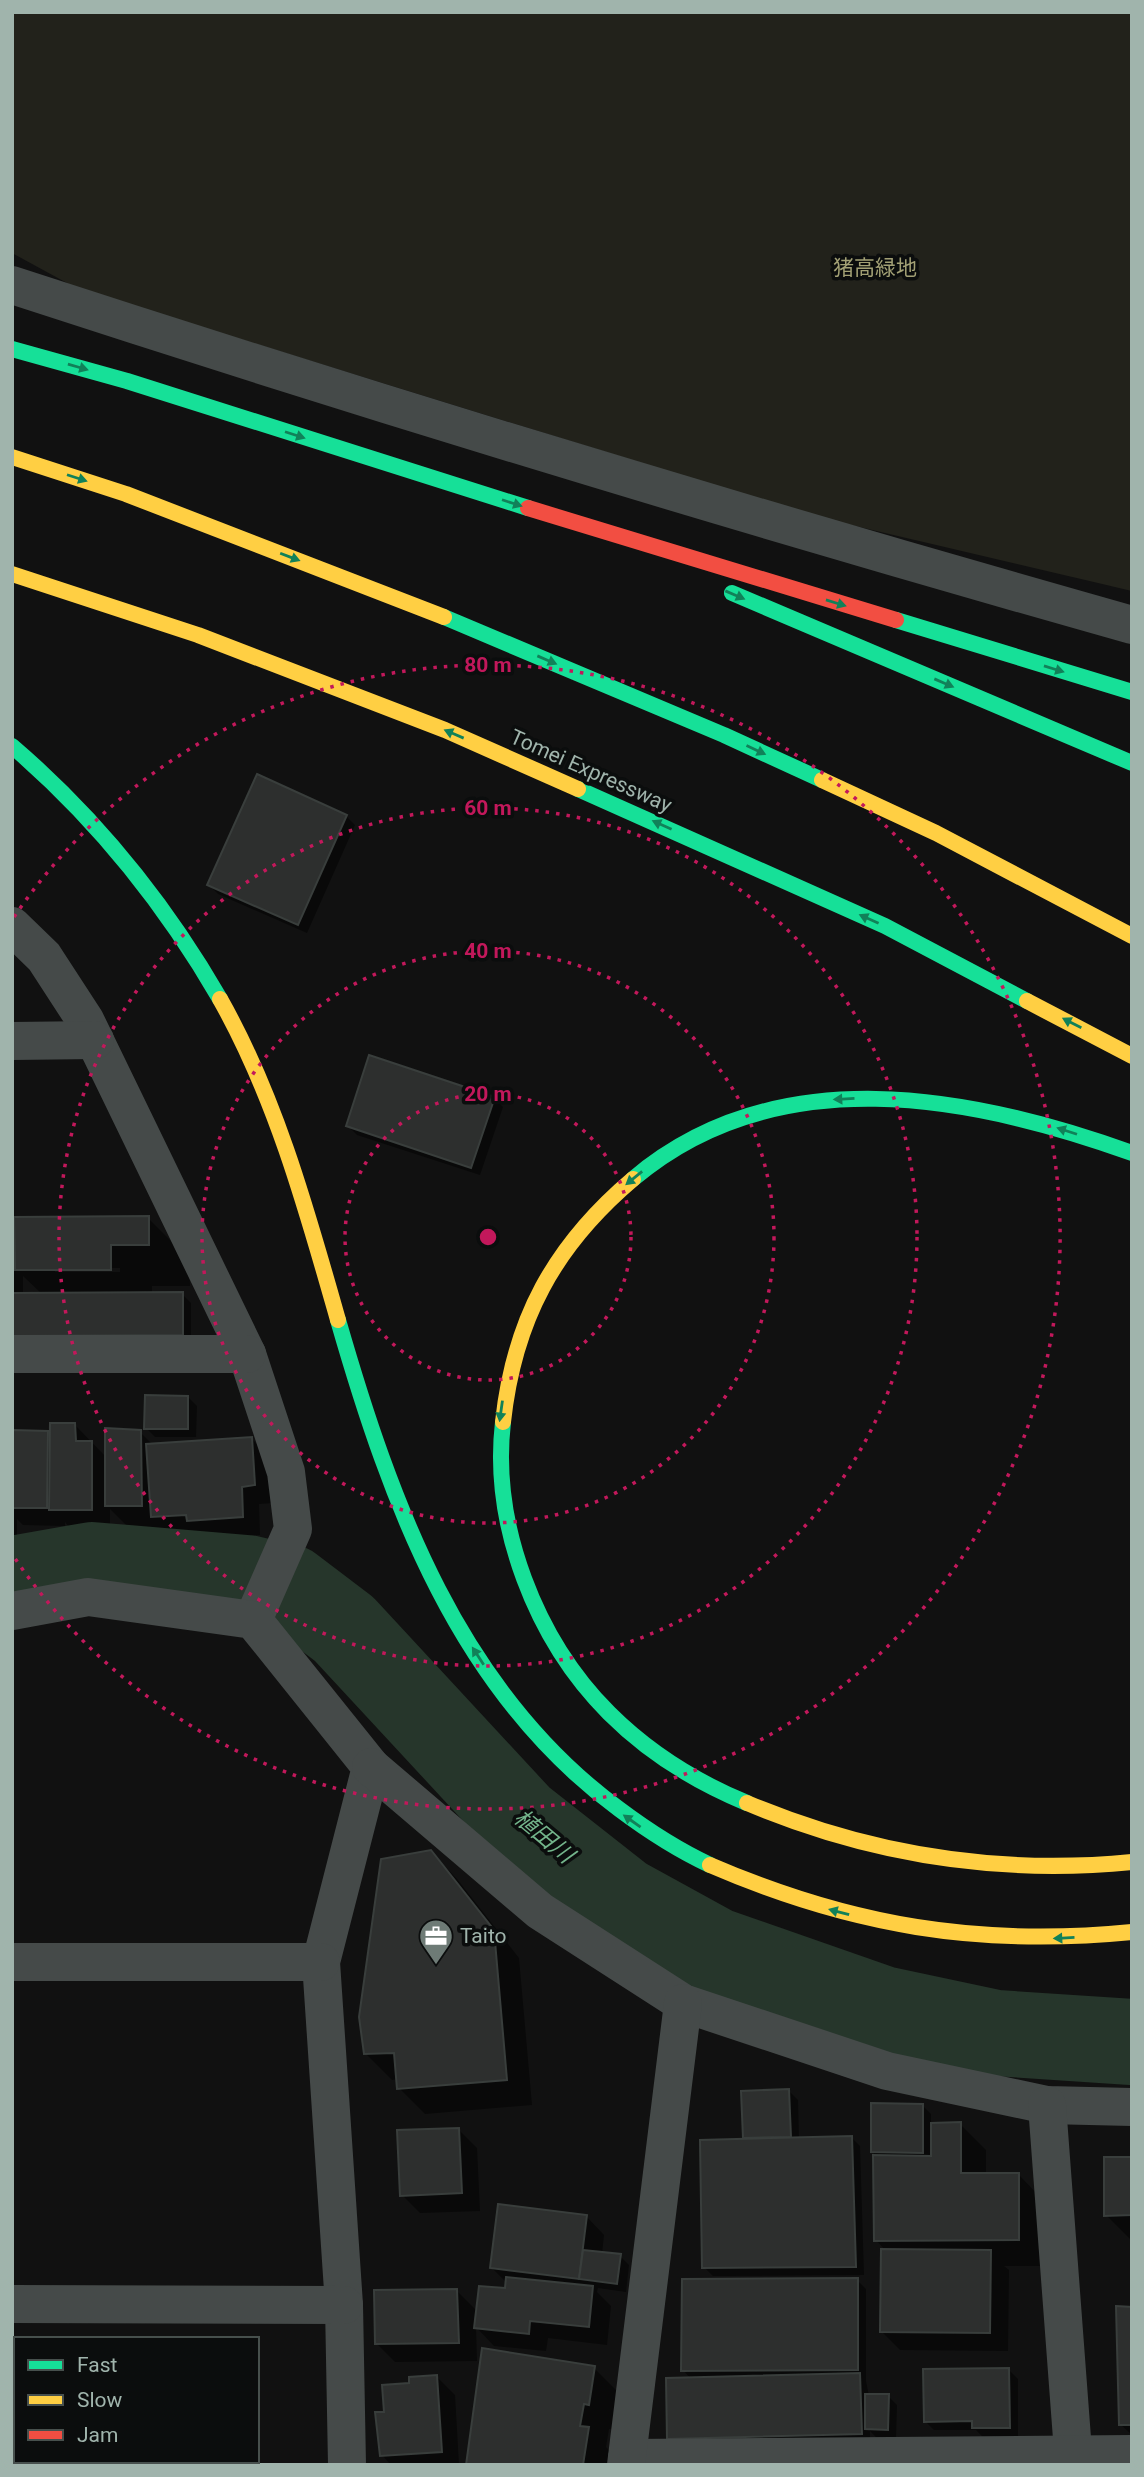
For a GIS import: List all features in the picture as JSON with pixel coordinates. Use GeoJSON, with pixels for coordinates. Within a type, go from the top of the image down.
{"type":"FeatureCollection","features":[{"type":"Feature","properties":{"kind":"highway"},"geometry":{"type":"LineString","coordinates":[[12,349],[127,381],[537,511],[1132,692]]}},
{"type":"Feature","properties":{"kind":"highway"},"geometry":{"type":"LineString","coordinates":[[12,457],[126,494],[442,616],[724,735],[936,833],[1132,936]]}},
{"type":"Feature","properties":{"kind":"highway"},"geometry":{"type":"LineString","coordinates":[[537,511],[689,575]]}},
{"type":"Feature","properties":{"kind":"highway","name":"Tomei Expressway"},"geometry":{"type":"LineString","coordinates":[[12,574],[198,635],[445,730],[885,926],[1132,1056]]}},
{"type":"Feature","properties":{"kind":"highway"},"geometry":{"type":"LineString","coordinates":[[714,586],[1132,763]]}},
{"type":"Feature","properties":{"kind":"highway"},"geometry":{"type":"LineString","coordinates":[[12,746],[40,768],[99,826],[151,889],[193,949],[234,1027],[270,1107],[381,1453],[414,1542],[455,1623],[498,1687],[542,1744],[595,1794],[657,1838],[723,1873],[795,1900],[876,1922],[950,1936],[1026,1940],[1132,1933]]}},
{"type":"Feature","properties":{"kind":"highway"},"geometry":{"type":"LineString","coordinates":[[1132,1153],[1044,1124],[970,1107],[901,1097],[837,1098],[772,1109],[711,1131],[650,1165],[605,1202],[557,1258],[528,1310],[508,1363],[499,1427],[502,1491],[514,1556],[538,1614],[572,1668],[612,1714],[666,1761],[728,1795],[790,1820],[858,1843],[937,1861],[1018,1868],[1132,1862]]}},
{"type":"Feature","properties":{"kind":"street"},"geometry":{"type":"LineString","coordinates":[[12,285],[395,409],[853,547],[1132,625]]}},
{"type":"Feature","properties":{"kind":"street"},"geometry":{"type":"LineString","coordinates":[[12,926],[44,957],[95,1040],[247,1354],[286,1472],[293,1529],[257,1611]]}},
{"type":"Feature","properties":{"kind":"street"},"geometry":{"type":"LineString","coordinates":[[12,1041],[95,1040]]}},
{"type":"Feature","properties":{"kind":"street"},"geometry":{"type":"LineString","coordinates":[[12,1354],[247,1354]]}},
{"type":"Feature","properties":{"kind":"street"},"geometry":{"type":"LineString","coordinates":[[12,1611],[88,1597],[257,1611],[372,1767],[540,1911],[683,2003],[887,2071],[1047,2105],[1132,2107]]}},
{"type":"Feature","properties":{"kind":"street"},"geometry":{"type":"LineString","coordinates":[[347,2465],[344,2305],[321,1962],[372,1767]]}},
{"type":"Feature","properties":{"kind":"street"},"geometry":{"type":"LineString","coordinates":[[12,1962],[321,1962]]}},
{"type":"Feature","properties":{"kind":"street"},"geometry":{"type":"LineString","coordinates":[[683,2003],[626,2461],[1074,2459],[1132,2454]]}},
{"type":"Feature","properties":{"kind":"street"},"geometry":{"type":"LineString","coordinates":[[1047,2105],[1074,2459]]}},
{"type":"Feature","properties":{"kind":"street"},"geometry":{"type":"LineString","coordinates":[[12,2304],[344,2305]]}},
{"type":"Feature","properties":{"kind":"green space","name":"猪高緑地"},"geometry":{"type":"Polygon","coordinates":[[[12,12],[1132,12],[1132,591],[813,516],[78,289],[12,253],[12,12]]]}},
{"type":"Feature","properties":{"kind":"building"},"geometry":{"type":"Polygon","coordinates":[[[257,774],[347,815],[298,925],[207,885],[257,774]]]}},
{"type":"Feature","properties":{"kind":"building"},"geometry":{"type":"Polygon","coordinates":[[[369,1055],[495,1097],[471,1168],[346,1126],[369,1055]]]}},
{"type":"Feature","properties":{"kind":"building"},"geometry":{"type":"Polygon","coordinates":[[[149,1216],[149,1245],[111,1245],[111,1270],[15,1270],[14,1217],[149,1216]]]}},
{"type":"Feature","properties":{"kind":"building"},"geometry":{"type":"Polygon","coordinates":[[[183,1292],[183,1335],[13,1336],[13,1293],[183,1292]]]}},
{"type":"Feature","properties":{"kind":"building"},"geometry":{"type":"Polygon","coordinates":[[[145,1395],[188,1396],[188,1429],[144,1429],[145,1395]]]}},
{"type":"Feature","properties":{"kind":"building"},"geometry":{"type":"Polygon","coordinates":[[[50,1423],[75,1423],[76,1441],[92,1441],[92,1510],[49,1510],[50,1423]]]}},
{"type":"Feature","properties":{"kind":"building"},"geometry":{"type":"Polygon","coordinates":[[[105,1428],[141,1430],[142,1506],[105,1506],[105,1428]]]}},
{"type":"Feature","properties":{"kind":"building"},"geometry":{"type":"Polygon","coordinates":[[[12,1430],[48,1431],[47,1508],[12,1508],[12,1430]]]}},
{"type":"Feature","properties":{"kind":"building"},"geometry":{"type":"Polygon","coordinates":[[[252,1437],[255,1485],[242,1487],[243,1517],[187,1521],[186,1515],[151,1517],[146,1444],[252,1437]]]}},
{"type":"Feature","properties":{"kind":"building"},"geometry":{"type":"Polygon","coordinates":[[[431,1850],[494,1930],[507,2080],[397,2089],[394,2053],[364,2054],[359,2017],[381,1859],[431,1850]]]}},
{"type":"Feature","properties":{"kind":"building"},"geometry":{"type":"Polygon","coordinates":[[[789,2089],[791,2137],[743,2138],[741,2091],[789,2089]]]}},
{"type":"Feature","properties":{"kind":"building"},"geometry":{"type":"Polygon","coordinates":[[[871,2103],[923,2104],[923,2153],[871,2152],[871,2103]]]}},
{"type":"Feature","properties":{"kind":"building"},"geometry":{"type":"Polygon","coordinates":[[[961,2122],[961,2173],[1019,2173],[1019,2240],[874,2241],[873,2155],[931,2156],[931,2123],[961,2122]]]}},
{"type":"Feature","properties":{"kind":"building"},"geometry":{"type":"Polygon","coordinates":[[[459,2128],[462,2193],[400,2196],[397,2130],[459,2128]]]}},
{"type":"Feature","properties":{"kind":"building"},"geometry":{"type":"Polygon","coordinates":[[[852,2136],[856,2267],[702,2268],[700,2140],[852,2136]]]}},
{"type":"Feature","properties":{"kind":"building"},"geometry":{"type":"Polygon","coordinates":[[[1104,2157],[1132,2157],[1132,2215],[1104,2216],[1104,2157]]]}},
{"type":"Feature","properties":{"kind":"building"},"geometry":{"type":"Polygon","coordinates":[[[498,2204],[587,2215],[579,2279],[490,2268],[498,2204]]]}},
{"type":"Feature","properties":{"kind":"building"},"geometry":{"type":"Polygon","coordinates":[[[881,2249],[991,2250],[990,2333],[880,2332],[881,2249]]]}},
{"type":"Feature","properties":{"kind":"building"},"geometry":{"type":"Polygon","coordinates":[[[583,2250],[621,2254],[617,2284],[579,2279],[583,2250]]]}},
{"type":"Feature","properties":{"kind":"building"},"geometry":{"type":"Polygon","coordinates":[[[506,2277],[593,2286],[589,2327],[530,2321],[529,2334],[474,2328],[479,2286],[505,2288],[506,2277]]]}},
{"type":"Feature","properties":{"kind":"building"},"geometry":{"type":"Polygon","coordinates":[[[858,2278],[858,2370],[681,2371],[682,2279],[858,2278]]]}},
{"type":"Feature","properties":{"kind":"building"},"geometry":{"type":"Polygon","coordinates":[[[457,2289],[459,2343],[375,2344],[374,2290],[457,2289]]]}},
{"type":"Feature","properties":{"kind":"building"},"geometry":{"type":"Polygon","coordinates":[[[1116,2306],[1132,2307],[1132,2425],[1119,2425],[1116,2306]]]}},
{"type":"Feature","properties":{"kind":"building"},"geometry":{"type":"Polygon","coordinates":[[[482,2348],[595,2366],[589,2405],[584,2404],[580,2426],[589,2427],[583,2465],[466,2465],[482,2348]]]}},
{"type":"Feature","properties":{"kind":"building"},"geometry":{"type":"Polygon","coordinates":[[[1009,2368],[1010,2428],[972,2428],[972,2421],[924,2422],[923,2369],[1009,2368]]]}},
{"type":"Feature","properties":{"kind":"building"},"geometry":{"type":"Polygon","coordinates":[[[860,2373],[862,2434],[667,2439],[666,2378],[860,2373]]]}},
{"type":"Feature","properties":{"kind":"building"},"geometry":{"type":"Polygon","coordinates":[[[437,2375],[442,2452],[380,2456],[375,2412],[384,2412],[382,2385],[409,2383],[409,2377],[437,2375]]]}},
{"type":"Feature","properties":{"kind":"building"},"geometry":{"type":"Polygon","coordinates":[[[865,2394],[889,2394],[888,2430],[865,2429],[865,2394]]]}},
{"type":"Feature","properties":{"kind":"waterway","name":"植田川"},"geometry":{"type":"LineString","coordinates":[[12,1579],[92,1565],[247,1578],[290,1588],[344,1629],[520,1819],[623,1900],[714,1950],[883,2009],[996,2033],[1132,2042]]}},
{"type":"Feature","properties":{"kind":"traffic: fast"},"geometry":{"type":"LineString","coordinates":[[12,349],[127,381],[528,508]]}},
{"type":"Feature","properties":{"kind":"traffic: fast"},"geometry":{"type":"LineString","coordinates":[[732,593],[1132,763]]}},
{"type":"Feature","properties":{"kind":"traffic: fast"},"geometry":{"type":"LineString","coordinates":[[444,617],[724,735],[822,780]]}},
{"type":"Feature","properties":{"kind":"traffic: fast"},"geometry":{"type":"LineString","coordinates":[[896,620],[1132,692]]}},
{"type":"Feature","properties":{"kind":"traffic: fast"},"geometry":{"type":"LineString","coordinates":[[12,746],[72,803],[127,864],[176,929],[220,999]]}},
{"type":"Feature","properties":{"kind":"traffic: fast"},"geometry":{"type":"LineString","coordinates":[[578,789],[885,926],[1027,1001]]}},
{"type":"Feature","properties":{"kind":"traffic: fast"},"geometry":{"type":"LineString","coordinates":[[633,1179],[689,1141],[749,1116],[811,1102],[876,1099],[941,1104],[1006,1116],[1132,1153]]}},
{"type":"Feature","properties":{"kind":"traffic: fast"},"geometry":{"type":"LineString","coordinates":[[338,1320],[382,1458],[408,1525],[438,1590],[474,1651],[515,1709],[563,1762],[641,1825],[710,1865]]}},
{"type":"Feature","properties":{"kind":"traffic: fast"},"geometry":{"type":"LineString","coordinates":[[503,1422],[501,1461],[504,1501],[512,1540],[524,1579],[540,1616],[560,1651],[583,1684],[609,1713],[640,1741],[691,1776],[747,1803]]}},
{"type":"Feature","properties":{"kind":"traffic: slow"},"geometry":{"type":"LineString","coordinates":[[12,457],[126,494],[444,617]]}},
{"type":"Feature","properties":{"kind":"traffic: slow"},"geometry":{"type":"LineString","coordinates":[[12,574],[198,635],[445,730],[578,789]]}},
{"type":"Feature","properties":{"kind":"traffic: slow"},"geometry":{"type":"LineString","coordinates":[[822,780],[936,833],[1132,936]]}},
{"type":"Feature","properties":{"kind":"traffic: slow"},"geometry":{"type":"LineString","coordinates":[[220,999],[274,1115],[302,1197],[338,1320]]}},
{"type":"Feature","properties":{"kind":"traffic: slow"},"geometry":{"type":"LineString","coordinates":[[1027,1001],[1132,1056]]}},
{"type":"Feature","properties":{"kind":"traffic: slow"},"geometry":{"type":"LineString","coordinates":[[503,1422],[517,1350],[542,1287],[581,1231],[605,1204],[633,1179]]}},
{"type":"Feature","properties":{"kind":"traffic: slow"},"geometry":{"type":"LineString","coordinates":[[747,1803],[840,1836],[936,1857],[1033,1866],[1132,1862]]}},
{"type":"Feature","properties":{"kind":"traffic: slow"},"geometry":{"type":"LineString","coordinates":[[710,1865],[814,1903],[917,1927],[1021,1936],[1132,1932]]}},
{"type":"Feature","properties":{"kind":"traffic: jam"},"geometry":{"type":"LineString","coordinates":[[528,508],[896,620]]}},
{"type":"Feature","properties":{"kind":"place","name":"Taito"},"geometry":{"type":"Point","coordinates":[436,1966]}}]}
